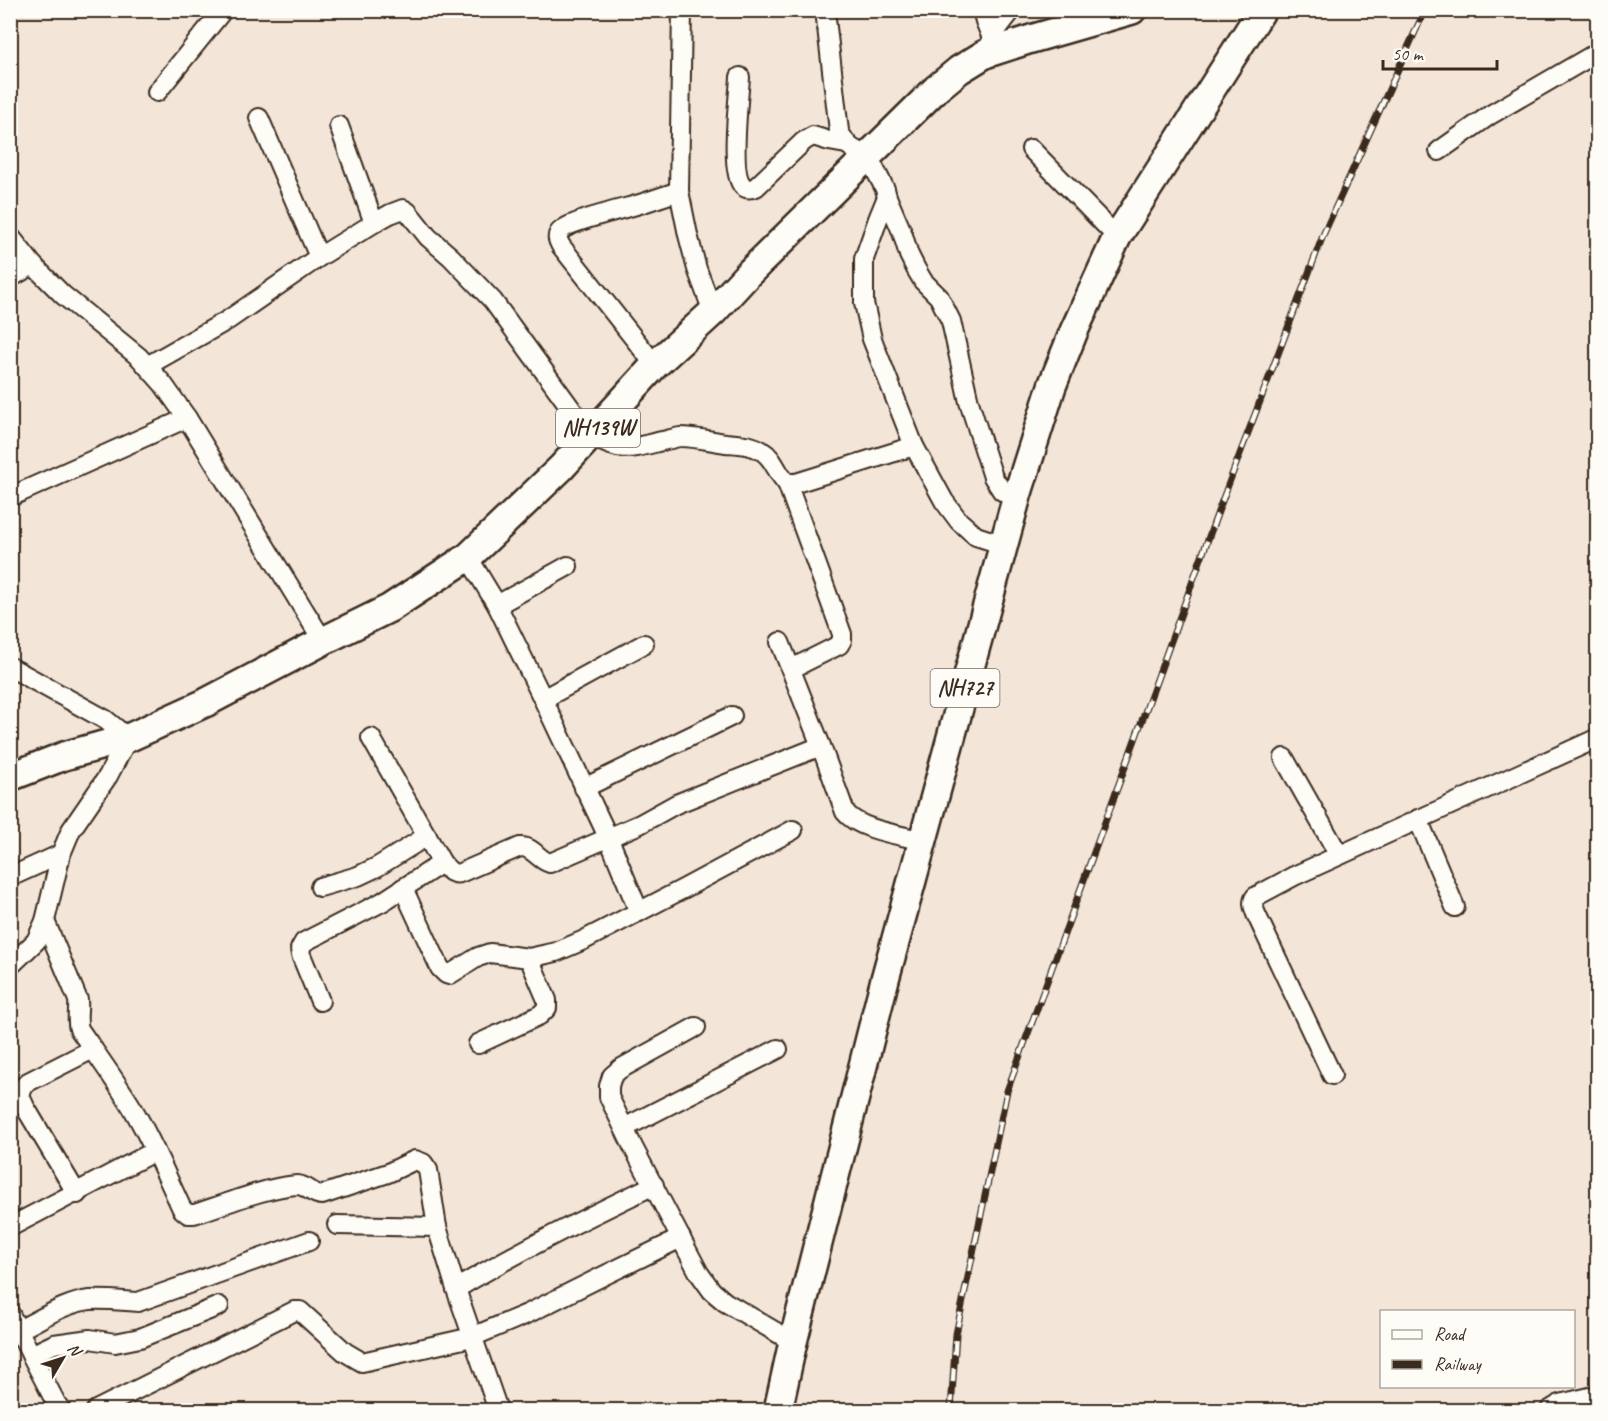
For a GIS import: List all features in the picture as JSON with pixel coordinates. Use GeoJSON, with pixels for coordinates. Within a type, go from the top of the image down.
{"type":"FeatureCollection","features":[{"type":"Feature","properties":{"kind":"highway","name":"NH139W"},"geometry":{"type":"LineString","coordinates":[[10,777],[64,756],[128,738],[205,703],[390,608],[468,557],[591,436],[655,365],[713,312],[857,150],[989,46],[1032,39],[1132,10]]}},
{"type":"Feature","properties":{"kind":"highway","name":"NH727"},"geometry":{"type":"LineString","coordinates":[[778,1410],[793,1342],[885,979],[1017,496],[1052,386],[1074,331],[1117,237],[1262,10]]}},
{"type":"Feature","properties":{"kind":"street"},"geometry":{"type":"LineString","coordinates":[[157,92],[223,10]]}},
{"type":"Feature","properties":{"kind":"street"},"geometry":{"type":"LineString","coordinates":[[681,10],[679,191],[697,269],[713,312]]}},
{"type":"Feature","properties":{"kind":"street"},"geometry":{"type":"LineString","coordinates":[[825,10],[839,131],[857,150],[885,189],[909,255],[923,281],[939,297],[951,321],[969,402],[993,477],[1002,491],[1017,496]]}},
{"type":"Feature","properties":{"kind":"street"},"geometry":{"type":"LineString","coordinates":[[982,10],[989,46]]}},
{"type":"Feature","properties":{"kind":"street"},"geometry":{"type":"LineString","coordinates":[[989,46],[1003,20],[1012,10]]}},
{"type":"Feature","properties":{"kind":"street"},"geometry":{"type":"LineString","coordinates":[[1439,151],[1490,115],[1598,52]]}},
{"type":"Feature","properties":{"kind":"street"},"geometry":{"type":"LineString","coordinates":[[740,77],[735,153],[740,181],[747,189],[756,187],[810,137],[857,150]]}},
{"type":"Feature","properties":{"kind":"street"},"geometry":{"type":"LineString","coordinates":[[259,118],[319,257]]}},
{"type":"Feature","properties":{"kind":"street"},"geometry":{"type":"LineString","coordinates":[[339,126],[374,223]]}},
{"type":"Feature","properties":{"kind":"street"},"geometry":{"type":"LineString","coordinates":[[1031,149],[1117,237]]}},
{"type":"Feature","properties":{"kind":"street"},"geometry":{"type":"LineString","coordinates":[[655,365],[561,246],[557,236],[560,231],[585,219],[679,191]]}},
{"type":"Feature","properties":{"kind":"street"},"geometry":{"type":"LineString","coordinates":[[887,197],[864,259],[864,303],[873,339],[914,446],[944,501],[959,521],[976,536],[1004,545]]}},
{"type":"Feature","properties":{"kind":"street"},"geometry":{"type":"LineString","coordinates":[[147,366],[228,320],[319,257],[374,223],[403,209],[493,301],[591,436],[615,447],[629,449],[678,437],[692,438],[751,446],[762,450],[769,456],[787,483],[842,634],[839,645],[791,669]]}},
{"type":"Feature","properties":{"kind":"street"},"geometry":{"type":"LineString","coordinates":[[10,236],[33,265],[63,295],[139,357],[163,384],[187,418],[323,641]]}},
{"type":"Feature","properties":{"kind":"street"},"geometry":{"type":"LineString","coordinates":[[10,278],[33,265]]}},
{"type":"Feature","properties":{"kind":"street"},"geometry":{"type":"LineString","coordinates":[[10,497],[187,418]]}},
{"type":"Feature","properties":{"kind":"street"},"geometry":{"type":"LineString","coordinates":[[787,483],[796,483],[914,446]]}},
{"type":"Feature","properties":{"kind":"street"},"geometry":{"type":"LineString","coordinates":[[468,557],[497,605],[543,699],[609,839],[639,912]]}},
{"type":"Feature","properties":{"kind":"street"},"geometry":{"type":"LineString","coordinates":[[497,605],[568,566]]}},
{"type":"Feature","properties":{"kind":"street"},"geometry":{"type":"LineString","coordinates":[[780,642],[842,805],[850,818],[864,826],[923,841]]}},
{"type":"Feature","properties":{"kind":"street"},"geometry":{"type":"LineString","coordinates":[[543,699],[644,644]]}},
{"type":"Feature","properties":{"kind":"street"},"geometry":{"type":"LineString","coordinates":[[10,667],[106,720],[128,738],[108,776],[71,830],[61,854],[45,921],[36,941],[10,966]]}},
{"type":"Feature","properties":{"kind":"street"},"geometry":{"type":"LineString","coordinates":[[584,788],[732,716]]}},
{"type":"Feature","properties":{"kind":"street"},"geometry":{"type":"LineString","coordinates":[[371,738],[442,863],[455,874],[525,846],[530,848],[542,861],[550,863],[609,839],[676,804],[821,746]]}},
{"type":"Feature","properties":{"kind":"street"},"geometry":{"type":"LineString","coordinates":[[1332,1076],[1256,914],[1253,901],[1255,897],[1339,855],[1598,738]]}},
{"type":"Feature","properties":{"kind":"street"},"geometry":{"type":"LineString","coordinates":[[1284,758],[1339,855]]}},
{"type":"Feature","properties":{"kind":"street"},"geometry":{"type":"LineString","coordinates":[[1418,819],[1455,908]]}},
{"type":"Feature","properties":{"kind":"street"},"geometry":{"type":"LineString","coordinates":[[403,888],[440,968],[446,974],[454,973],[478,957],[489,953],[529,958],[556,952],[639,912],[792,830]]}},
{"type":"Feature","properties":{"kind":"street"},"geometry":{"type":"LineString","coordinates":[[320,887],[358,876],[377,867],[427,836]]}},
{"type":"Feature","properties":{"kind":"street"},"geometry":{"type":"LineString","coordinates":[[10,877],[61,854]]}},
{"type":"Feature","properties":{"kind":"street"},"geometry":{"type":"LineString","coordinates":[[320,1001],[301,955],[300,949],[304,942],[382,902],[442,863]]}},
{"type":"Feature","properties":{"kind":"street"},"geometry":{"type":"LineString","coordinates":[[45,921],[78,1000],[78,1029],[130,1104],[156,1151],[182,1209],[188,1214],[285,1186],[300,1185],[314,1194],[322,1195],[388,1173],[415,1160],[426,1165],[436,1227],[498,1410]]}},
{"type":"Feature","properties":{"kind":"street"},"geometry":{"type":"LineString","coordinates":[[478,1044],[540,1015],[547,1008],[548,1000],[529,958]]}},
{"type":"Feature","properties":{"kind":"street"},"geometry":{"type":"LineString","coordinates":[[696,1027],[620,1069],[612,1076],[609,1097],[699,1273],[712,1291],[724,1302],[793,1342]]}},
{"type":"Feature","properties":{"kind":"street"},"geometry":{"type":"LineString","coordinates":[[76,1194],[20,1096],[21,1090],[28,1082],[93,1049]]}},
{"type":"Feature","properties":{"kind":"street"},"geometry":{"type":"LineString","coordinates":[[624,1128],[778,1049]]}},
{"type":"Feature","properties":{"kind":"street"},"geometry":{"type":"LineString","coordinates":[[10,1227],[156,1151]]}},
{"type":"Feature","properties":{"kind":"street"},"geometry":{"type":"LineString","coordinates":[[456,1289],[495,1265],[654,1185]]}},
{"type":"Feature","properties":{"kind":"street"},"geometry":{"type":"LineString","coordinates":[[337,1225],[436,1227]]}},
{"type":"Feature","properties":{"kind":"street"},"geometry":{"type":"LineString","coordinates":[[96,1410],[294,1311],[300,1311],[345,1352],[362,1362],[472,1337],[527,1314],[681,1238]]}},
{"type":"Feature","properties":{"kind":"street"},"geometry":{"type":"LineString","coordinates":[[52,1408],[31,1355],[13,1326],[88,1300],[138,1302],[309,1241]]}},
{"type":"Feature","properties":{"kind":"street"},"geometry":{"type":"LineString","coordinates":[[31,1355],[54,1344],[90,1339],[115,1343],[140,1338],[219,1306]]}},
{"type":"Feature","properties":{"kind":"street"},"geometry":{"type":"LineString","coordinates":[[1550,1410],[1560,1404],[1598,1395]]}},
{"type":"Feature","properties":{"kind":"railway"},"geometry":{"type":"LineString","coordinates":[[951,1410],[956,1334],[1007,1091],[1219,509],[1324,233],[1425,10]]}}]}
